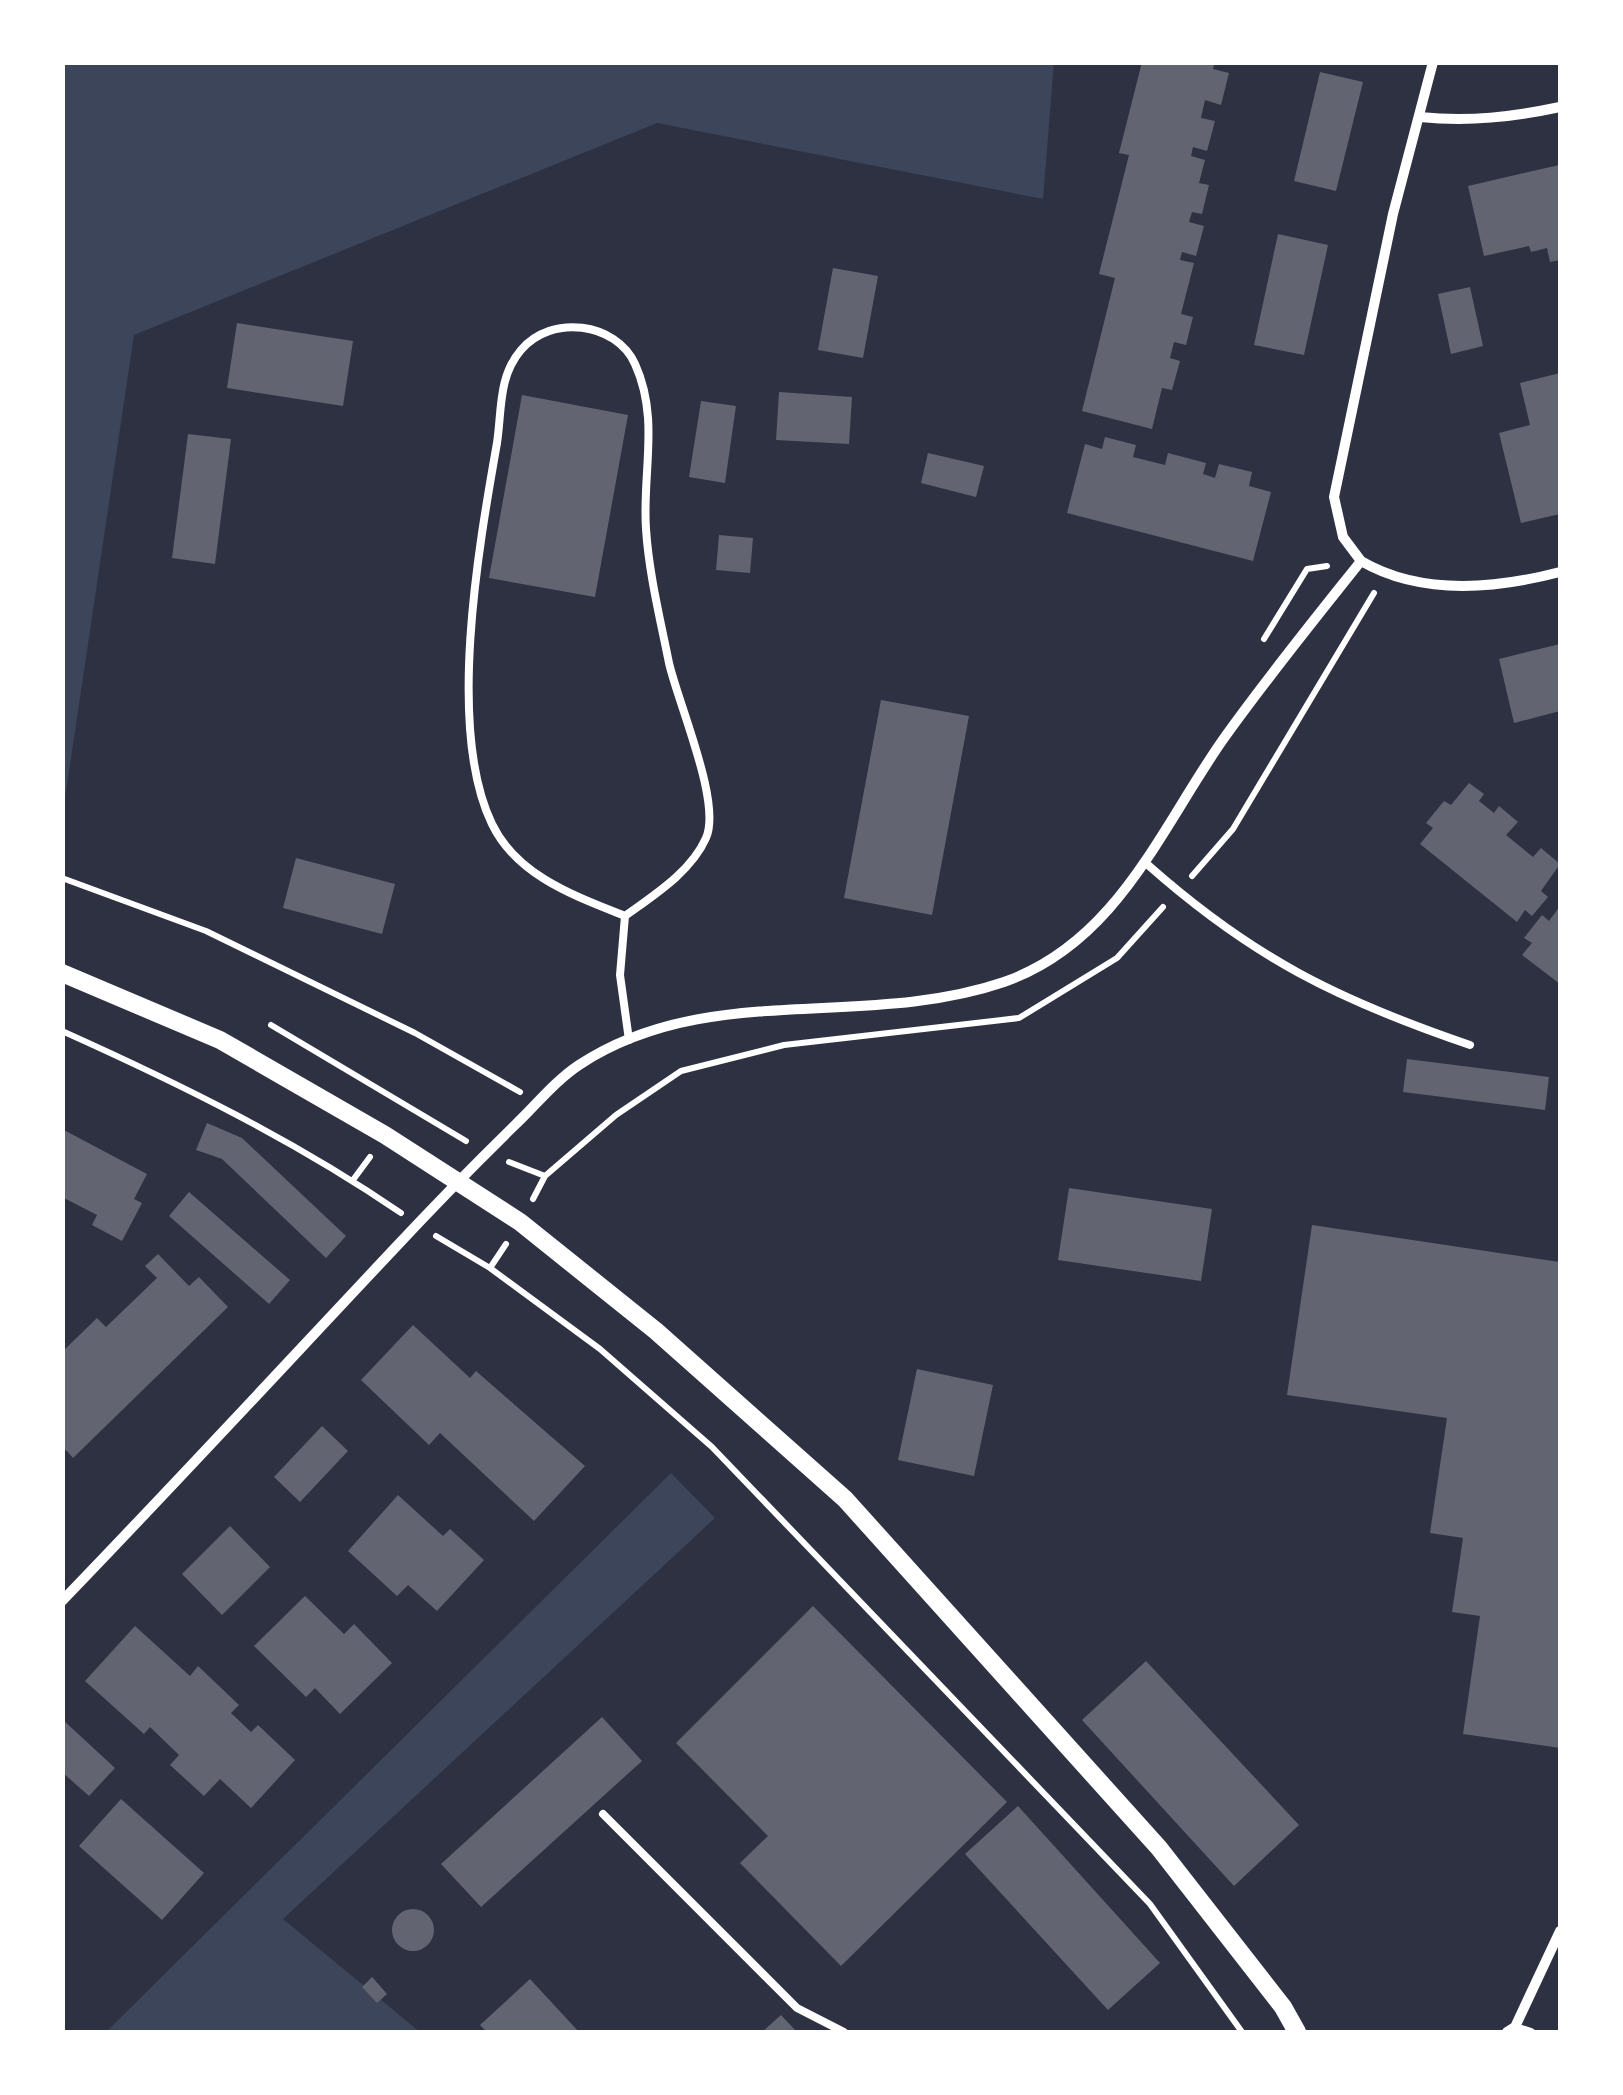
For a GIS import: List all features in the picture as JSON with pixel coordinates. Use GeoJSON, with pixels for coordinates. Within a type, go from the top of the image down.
{"type":"FeatureCollection","features":[{"type":"Feature","properties":{"kind":"street"},"geometry":{"type":"LineString","coordinates":[[1433,62],[1393,214],[1334,497],[1343,538],[1361,561],[1385,575],[1451,586],[1516,584],[1560,572]]}},
{"type":"Feature","properties":{"kind":"street"},"geometry":{"type":"LineString","coordinates":[[1420,117],[1456,121],[1508,118],[1560,106]]}},
{"type":"Feature","properties":{"kind":"street"},"geometry":{"type":"LineString","coordinates":[[62,1600],[454,1182],[580,1065],[629,1040],[684,1019],[786,1007],[876,1005],[955,995],[1006,982],[1044,964],[1093,926],[1148,865],[1214,752],[1361,561]]}},
{"type":"Feature","properties":{"kind":"street"},"geometry":{"type":"LineString","coordinates":[[62,973],[220,1040],[520,1222],[656,1331],[845,1499],[1159,1848],[1282,2006],[1297,2032]]}},
{"type":"Feature","properties":{"kind":"street"},"geometry":{"type":"LineString","coordinates":[[1511,2030],[1560,1931]]}},
{"type":"Feature","properties":{"kind":"lane"},"geometry":{"type":"LineString","coordinates":[[625,916],[562,891],[514,858],[492,824],[477,774],[469,680],[476,568],[502,389],[518,352],[534,337],[560,329],[589,327],[618,340],[635,363],[652,449],[646,525],[655,596],[678,703],[708,786],[707,836],[671,883],[625,916],[620,975],[629,1040]]}},
{"type":"Feature","properties":{"kind":"lane"},"geometry":{"type":"LineString","coordinates":[[1148,865],[1266,958],[1396,1020],[1470,1045]]}},
{"type":"Feature","properties":{"kind":"lane"},"geometry":{"type":"LineString","coordinates":[[603,1814],[796,2008],[844,2032]]}},
{"type":"Feature","properties":{"kind":"lane"},"geometry":{"type":"LineString","coordinates":[[1511,2030],[1531,2032]]}},
{"type":"Feature","properties":{"kind":"path"},"geometry":{"type":"LineString","coordinates":[[271,1025],[487,1153],[545,1176],[616,1115],[681,1071],[784,1045],[1018,1018],[1117,958],[1233,829],[1385,575]]}},
{"type":"Feature","properties":{"kind":"path"},"geometry":{"type":"LineString","coordinates":[[62,878],[206,931],[415,1033],[538,1102]]}},
{"type":"Feature","properties":{"kind":"path"},"geometry":{"type":"LineString","coordinates":[[62,1031],[206,1096],[353,1180],[490,1268],[600,1349],[712,1447],[1150,1904],[1242,2032]]}},
{"type":"Feature","properties":{"kind":"shaded area"},"geometry":{"type":"Polygon","coordinates":[[[63,62],[1054,63],[1043,199],[657,123],[134,335],[63,812],[63,62]]]}},
{"type":"Feature","properties":{"kind":"shaded area"},"geometry":{"type":"Polygon","coordinates":[[[671,1473],[715,1518],[283,1919],[420,2032],[106,2032],[671,1473]]]}},
{"type":"Feature","properties":{"kind":"building"},"geometry":{"type":"Polygon","coordinates":[[[1142,62],[1215,62],[1213,69],[1229,73],[1221,105],[1205,100],[1201,118],[1215,121],[1207,151],[1193,147],[1191,156],[1205,160],[1199,183],[1209,185],[1202,214],[1192,212],[1189,222],[1204,226],[1196,256],[1182,252],[1180,260],[1194,263],[1181,314],[1193,317],[1186,345],[1174,342],[1170,358],[1180,361],[1172,390],[1162,388],[1152,429],[1082,411],[1115,278],[1099,274],[1129,155],[1119,153],[1142,62]]]}},
{"type":"Feature","properties":{"kind":"building"},"geometry":{"type":"Polygon","coordinates":[[[1320,72],[1363,82],[1336,191],[1294,181],[1320,72]]]}},
{"type":"Feature","properties":{"kind":"building"},"geometry":{"type":"Polygon","coordinates":[[[1559,165],[1560,260],[1550,262],[1547,248],[1531,252],[1529,246],[1484,256],[1468,186],[1559,165]]]}},
{"type":"Feature","properties":{"kind":"building"},"geometry":{"type":"Polygon","coordinates":[[[1278,234],[1328,245],[1304,355],[1254,345],[1278,234]]]}},
{"type":"Feature","properties":{"kind":"building"},"geometry":{"type":"Polygon","coordinates":[[[833,268],[878,276],[863,358],[818,350],[833,268]]]}},
{"type":"Feature","properties":{"kind":"building"},"geometry":{"type":"Polygon","coordinates":[[[1470,287],[1483,346],[1451,354],[1438,294],[1470,287]]]}},
{"type":"Feature","properties":{"kind":"building"},"geometry":{"type":"Polygon","coordinates":[[[237,323],[353,341],[343,406],[227,388],[237,323]]]}},
{"type":"Feature","properties":{"kind":"building"},"geometry":{"type":"Polygon","coordinates":[[[1560,373],[1560,514],[1521,523],[1499,433],[1530,425],[1520,383],[1560,373]]]}},
{"type":"Feature","properties":{"kind":"building"},"geometry":{"type":"Polygon","coordinates":[[[779,392],[852,397],[849,444],[776,440],[779,392]]]}},
{"type":"Feature","properties":{"kind":"building"},"geometry":{"type":"Polygon","coordinates":[[[522,395],[628,415],[595,597],[489,578],[522,395]]]}},
{"type":"Feature","properties":{"kind":"building"},"geometry":{"type":"Polygon","coordinates":[[[701,401],[736,406],[725,483],[689,477],[701,401]]]}},
{"type":"Feature","properties":{"kind":"building"},"geometry":{"type":"Polygon","coordinates":[[[188,434],[231,439],[215,564],[172,558],[188,434]]]}},
{"type":"Feature","properties":{"kind":"building"},"geometry":{"type":"Polygon","coordinates":[[[1105,437],[1136,445],[1133,457],[1165,465],[1168,453],[1206,463],[1203,474],[1215,478],[1219,464],[1252,472],[1249,486],[1271,492],[1253,561],[1067,513],[1085,444],[1102,449],[1105,437]]]}},
{"type":"Feature","properties":{"kind":"building"},"geometry":{"type":"Polygon","coordinates":[[[928,453],[984,466],[976,497],[921,483],[928,453]]]}},
{"type":"Feature","properties":{"kind":"building"},"geometry":{"type":"Polygon","coordinates":[[[719,535],[753,538],[750,573],[716,570],[719,535]]]}},
{"type":"Feature","properties":{"kind":"building"},"geometry":{"type":"Polygon","coordinates":[[[1560,644],[1560,711],[1514,723],[1499,659],[1560,644]]]}},
{"type":"Feature","properties":{"kind":"building"},"geometry":{"type":"Polygon","coordinates":[[[881,700],[969,716],[932,915],[844,898],[881,700]]]}},
{"type":"Feature","properties":{"kind":"building"},"geometry":{"type":"Polygon","coordinates":[[[1469,783],[1484,794],[1479,801],[1494,813],[1499,806],[1518,822],[1506,835],[1533,857],[1541,848],[1560,864],[1541,891],[1548,897],[1532,916],[1525,910],[1517,922],[1420,844],[1433,828],[1426,823],[1444,801],[1451,805],[1469,783]]]}},
{"type":"Feature","properties":{"kind":"building"},"geometry":{"type":"Polygon","coordinates":[[[296,858],[395,884],[382,934],[283,908],[296,858]]]}},
{"type":"Feature","properties":{"kind":"building"},"geometry":{"type":"Polygon","coordinates":[[[1560,906],[1560,984],[1522,955],[1532,943],[1524,938],[1542,915],[1549,921],[1560,906]]]}},
{"type":"Feature","properties":{"kind":"building"},"geometry":{"type":"Polygon","coordinates":[[[1407,1059],[1549,1077],[1545,1110],[1403,1092],[1407,1059]]]}},
{"type":"Feature","properties":{"kind":"building"},"geometry":{"type":"Polygon","coordinates":[[[207,1123],[242,1138],[346,1236],[326,1258],[222,1159],[196,1150],[207,1123]]]}},
{"type":"Feature","properties":{"kind":"building"},"geometry":{"type":"Polygon","coordinates":[[[62,1129],[147,1174],[134,1199],[142,1203],[122,1241],[92,1225],[97,1215],[62,1197],[62,1129]]]}},
{"type":"Feature","properties":{"kind":"building"},"geometry":{"type":"Polygon","coordinates":[[[1069,1188],[1212,1209],[1201,1281],[1058,1260],[1069,1188]]]}},
{"type":"Feature","properties":{"kind":"building"},"geometry":{"type":"Polygon","coordinates":[[[189,1192],[290,1280],[269,1304],[169,1216],[189,1192]]]}},
{"type":"Feature","properties":{"kind":"building"},"geometry":{"type":"Polygon","coordinates":[[[1312,1225],[1560,1262],[1560,1748],[1463,1734],[1480,1616],[1452,1612],[1463,1538],[1430,1533],[1447,1418],[1287,1395],[1312,1225]]]}},
{"type":"Feature","properties":{"kind":"building"},"geometry":{"type":"Polygon","coordinates":[[[158,1254],[189,1286],[199,1277],[228,1307],[73,1458],[66,1450],[62,1454],[62,1352],[97,1318],[106,1327],[157,1278],[145,1266],[158,1254]]]}},
{"type":"Feature","properties":{"kind":"building"},"geometry":{"type":"Polygon","coordinates":[[[413,1325],[470,1378],[476,1371],[585,1466],[534,1521],[440,1433],[429,1445],[361,1380],[413,1325]]]}},
{"type":"Feature","properties":{"kind":"building"},"geometry":{"type":"Polygon","coordinates":[[[917,1369],[993,1385],[974,1476],[898,1460],[917,1369]]]}},
{"type":"Feature","properties":{"kind":"building"},"geometry":{"type":"Polygon","coordinates":[[[322,1426],[348,1451],[300,1502],[274,1477],[322,1426]]]}},
{"type":"Feature","properties":{"kind":"building"},"geometry":{"type":"Polygon","coordinates":[[[398,1495],[443,1536],[450,1529],[484,1560],[437,1611],[408,1585],[397,1596],[348,1551],[398,1495]]]}},
{"type":"Feature","properties":{"kind":"building"},"geometry":{"type":"Polygon","coordinates":[[[230,1526],[270,1567],[222,1615],[182,1574],[230,1526]]]}},
{"type":"Feature","properties":{"kind":"building"},"geometry":{"type":"Polygon","coordinates":[[[305,1596],[344,1634],[354,1624],[392,1663],[340,1714],[315,1688],[306,1697],[254,1646],[305,1596]]]}},
{"type":"Feature","properties":{"kind":"building"},"geometry":{"type":"Polygon","coordinates":[[[813,1606],[1007,1802],[841,1966],[740,1863],[768,1836],[676,1743],[813,1606]]]}},
{"type":"Feature","properties":{"kind":"building"},"geometry":{"type":"Polygon","coordinates":[[[135,1626],[190,1676],[198,1666],[239,1705],[231,1713],[251,1732],[258,1725],[295,1760],[251,1808],[220,1779],[204,1796],[170,1765],[179,1755],[150,1727],[144,1734],[85,1681],[135,1626]]]}},
{"type":"Feature","properties":{"kind":"building"},"geometry":{"type":"Polygon","coordinates":[[[1146,1661],[1299,1825],[1234,1886],[1082,1720],[1146,1661]]]}},
{"type":"Feature","properties":{"kind":"building"},"geometry":{"type":"Polygon","coordinates":[[[602,1717],[642,1761],[481,1907],[441,1864],[602,1717]]]}},
{"type":"Feature","properties":{"kind":"building"},"geometry":{"type":"Polygon","coordinates":[[[62,1719],[115,1768],[89,1796],[62,1772],[62,1719]]]}},
{"type":"Feature","properties":{"kind":"building"},"geometry":{"type":"Polygon","coordinates":[[[121,1799],[204,1873],[162,1920],[79,1846],[121,1799]]]}},
{"type":"Feature","properties":{"kind":"building"},"geometry":{"type":"Polygon","coordinates":[[[1018,1806],[1160,1963],[1108,2010],[965,1854],[1018,1806]]]}},
{"type":"Feature","properties":{"kind":"building"},"geometry":{"type":"Polygon","coordinates":[[[413,1909],[428,1915],[434,1930],[428,1945],[413,1951],[398,1945],[392,1930],[398,1915],[413,1909]]]}},
{"type":"Feature","properties":{"kind":"building"},"geometry":{"type":"Polygon","coordinates":[[[372,1977],[387,1994],[377,2003],[362,1987],[372,1977]]]}},
{"type":"Feature","properties":{"kind":"building"},"geometry":{"type":"Polygon","coordinates":[[[530,1979],[579,2032],[487,2032],[480,2025],[530,1979]]]}},
{"type":"Feature","properties":{"kind":"building"},"geometry":{"type":"Polygon","coordinates":[[[781,2015],[797,2032],[762,2032],[781,2015]]]}}]}
